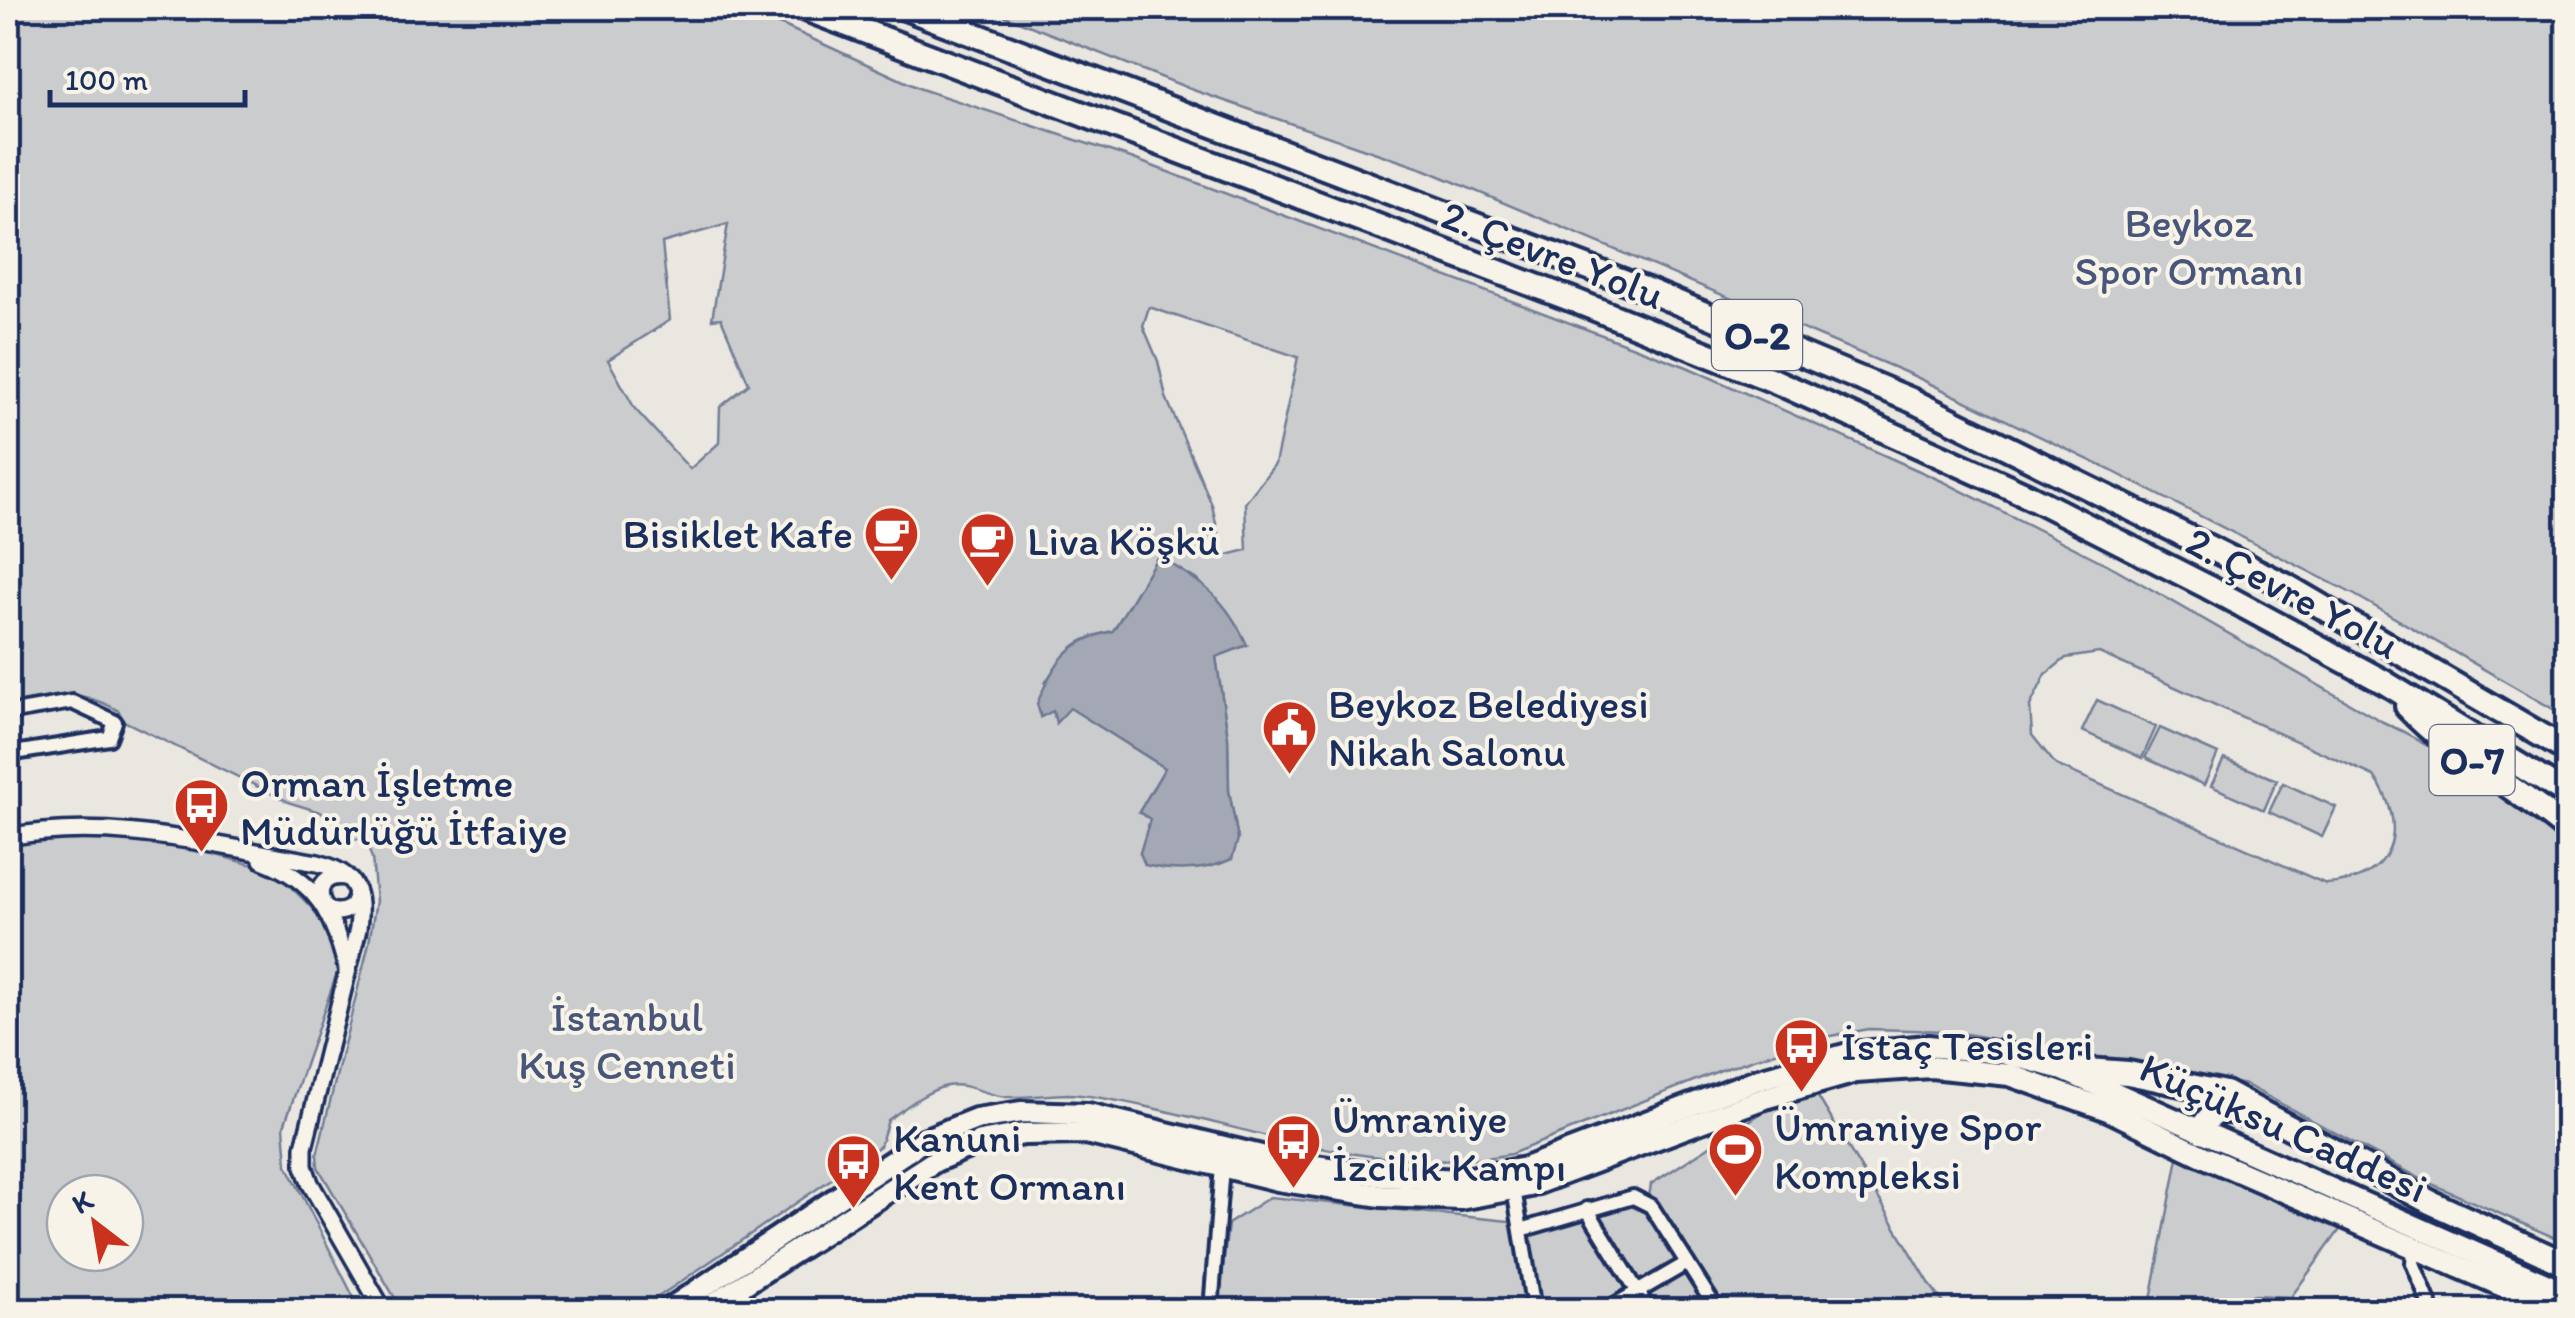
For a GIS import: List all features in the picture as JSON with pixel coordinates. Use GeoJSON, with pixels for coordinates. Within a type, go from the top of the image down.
{"type":"FeatureCollection","features":[{"type":"Feature","properties":{"kind":"highway","name":"2. Çevre Yolu"},"geometry":{"type":"LineString","coordinates":[[803,8],[1578,302],[1776,382],[2030,496],[2384,682],[2568,795]]}},
{"type":"Feature","properties":{"kind":"highway","name":"2. Çevre Yolu"},"geometry":{"type":"LineString","coordinates":[[905,8],[1648,290],[1911,400],[2285,585],[2568,751]]}},
{"type":"Feature","properties":{"kind":"highway","name":"O-7"},"geometry":{"type":"LineString","coordinates":[[2384,682],[2436,737],[2568,831]]}},
{"type":"Feature","properties":{"kind":"highway"},"geometry":{"type":"LineString","coordinates":[[2059,1068],[2128,1072],[2225,1094],[2430,1202],[2568,1265]]}},
{"type":"Feature","properties":{"kind":"highway"},"geometry":{"type":"LineString","coordinates":[[2201,1131],[2206,1119],[2216,1112],[2245,1114],[2362,1167]]}},
{"type":"Feature","properties":{"kind":"main road","name":"Küçüksu Caddesi"},"geometry":{"type":"LineString","coordinates":[[1874,1061],[1928,1046],[2003,1053],[2059,1068],[2330,1189],[2417,1240],[2558,1310]]}},
{"type":"Feature","properties":{"kind":"main road","name":"Küçüksu Caddesi"},"geometry":{"type":"LineString","coordinates":[[674,1309],[924,1140],[976,1119],[1022,1112],[1088,1114],[1116,1130],[1224,1156],[1282,1160],[1383,1176],[1512,1180],[1759,1080],[1852,1052],[1874,1061],[2010,1075],[2108,1110],[2205,1157],[2568,1294]]}},
{"type":"Feature","properties":{"kind":"main road","name":"Küçüksu Caddesi"},"geometry":{"type":"LineString","coordinates":[[704,1310],[934,1160],[980,1142],[1024,1134],[1116,1130]]}},
{"type":"Feature","properties":{"kind":"main road"},"geometry":{"type":"LineString","coordinates":[[2201,1131],[2205,1157]]}},
{"type":"Feature","properties":{"kind":"street"},"geometry":{"type":"LineString","coordinates":[[8,713],[72,702],[115,722],[108,738],[8,754]]}},
{"type":"Feature","properties":{"kind":"street"},"geometry":{"type":"LineString","coordinates":[[8,836],[90,828],[141,832],[332,866],[354,884],[360,901],[358,929],[304,1147],[304,1166],[383,1310]]}},
{"type":"Feature","properties":{"kind":"street"},"geometry":{"type":"LineString","coordinates":[[240,850],[278,866],[336,913],[348,910],[356,901],[354,884]]}},
{"type":"Feature","properties":{"kind":"street"},"geometry":{"type":"LineString","coordinates":[[348,972],[339,936],[320,891],[325,881],[340,875],[354,884]]}},
{"type":"Feature","properties":{"kind":"street"},"geometry":{"type":"LineString","coordinates":[[1212,1310],[1224,1156]]}},
{"type":"Feature","properties":{"kind":"street"},"geometry":{"type":"LineString","coordinates":[[1512,1180],[1534,1310]]}},
{"type":"Feature","properties":{"kind":"street"},"geometry":{"type":"LineString","coordinates":[[1521,1230],[1633,1197],[1651,1206],[1718,1310]]}},
{"type":"Feature","properties":{"kind":"street"},"geometry":{"type":"LineString","coordinates":[[1587,1209],[1649,1310]]}},
{"type":"Feature","properties":{"kind":"street"},"geometry":{"type":"LineString","coordinates":[[2417,1240],[2413,1263],[2432,1310]]}},
{"type":"Feature","properties":{"kind":"street"},"geometry":{"type":"LineString","coordinates":[[1606,1310],[1688,1264]]}},
{"type":"Feature","properties":{"kind":"street"},"geometry":{"type":"LineString","coordinates":[[2234,1310],[2296,1310]]}},
{"type":"Feature","properties":{"kind":"green space","name":"İstanbul Kuş Cenneti"},"geometry":{"type":"Polygon","coordinates":[[[8,8],[736,8],[921,89],[1131,158],[1687,367],[1944,482],[2116,569],[2479,777],[2567,846],[2567,1243],[2427,1182],[2246,1085],[1950,1031],[1869,1029],[1815,1039],[1721,1070],[1511,1154],[1464,1160],[1418,1160],[1326,1149],[1096,1097],[1007,1097],[947,1086],[924,1095],[888,1120],[880,1146],[639,1310],[402,1310],[318,1167],[317,1155],[376,901],[372,858],[364,838],[347,841],[333,816],[291,803],[122,720],[119,711],[103,703],[64,695],[8,706],[8,8]],[[728,224],[662,243],[670,320],[608,360],[635,409],[690,469],[719,443],[720,407],[749,384],[721,318],[712,319],[728,224]],[[1149,307],[1143,326],[1158,361],[1166,397],[1212,505],[1223,556],[1247,550],[1245,503],[1275,464],[1298,357],[1149,307]],[[1158,557],[1113,631],[1088,638],[1072,648],[1045,683],[1056,721],[1069,707],[1165,768],[1139,812],[1151,819],[1140,853],[1238,839],[1229,791],[1228,737],[1216,657],[1247,645],[1197,580],[1158,557]],[[2099,653],[2066,658],[2046,674],[2030,706],[2032,735],[2056,765],[2326,884],[2349,881],[2381,862],[2393,832],[2385,795],[2374,776],[2099,653]]]}},
{"type":"Feature","properties":{"kind":"green space","name":"Beykoz Spor Ormanı"},"geometry":{"type":"Polygon","coordinates":[[[985,8],[2567,8],[2567,717],[2355,595],[1912,375],[1426,170],[1196,91],[985,8]]]}},
{"type":"Feature","properties":{"kind":"green space"},"geometry":{"type":"Polygon","coordinates":[[[2097,700],[2156,727],[2142,758],[2082,731],[2097,700]]]}},
{"type":"Feature","properties":{"kind":"green space"},"geometry":{"type":"Polygon","coordinates":[[[2160,728],[2218,754],[2204,785],[2145,758],[2160,728]]]}},
{"type":"Feature","properties":{"kind":"green space"},"geometry":{"type":"Polygon","coordinates":[[[2224,759],[2277,780],[2264,810],[2211,786],[2224,759]]]}},
{"type":"Feature","properties":{"kind":"green space"},"geometry":{"type":"Polygon","coordinates":[[[2283,783],[2336,807],[2322,837],[2269,812],[2283,783]]]}},
{"type":"Feature","properties":{"kind":"green space"},"geometry":{"type":"Polygon","coordinates":[[[62,835],[187,847],[275,871],[324,920],[338,970],[284,1126],[287,1165],[360,1310],[8,1310],[8,843],[62,835]]]}},
{"type":"Feature","properties":{"kind":"green space","name":"Ümraniye Spor Kompleksi"},"geometry":{"type":"Polygon","coordinates":[[[1814,1090],[1949,1310],[1218,1310],[1228,1224],[1270,1197],[1519,1222],[1631,1189],[1649,1197],[1651,1184],[1782,1100],[1814,1090]]]}},
{"type":"Feature","properties":{"kind":"green space"},"geometry":{"type":"Polygon","coordinates":[[[2179,1152],[2342,1227],[2291,1297],[2256,1295],[2183,1310],[2149,1310],[2179,1152]]]}},
{"type":"Feature","properties":{"kind":"shaded area"},"geometry":{"type":"Polygon","coordinates":[[[1158,556],[1221,602],[1247,645],[1216,657],[1228,737],[1229,791],[1238,839],[1232,859],[1200,868],[1178,870],[1145,865],[1140,853],[1150,819],[1139,812],[1165,768],[1070,708],[1056,723],[1053,711],[1041,717],[1037,704],[1056,665],[1073,647],[1113,631],[1158,556]]]}},
{"type":"Feature","properties":{"kind":"place","name":"Bisiklet Kafe"},"geometry":{"type":"Point","coordinates":[892,582]}},
{"type":"Feature","properties":{"kind":"place","name":"Liva Köşkü"},"geometry":{"type":"Point","coordinates":[988,589]}},
{"type":"Feature","properties":{"kind":"place","name":"Beykoz Belediyesi Nikah Salonu"},"geometry":{"type":"Point","coordinates":[1289,776]}},
{"type":"Feature","properties":{"kind":"place","name":"Orman İşletme Müdürlüğü İtfaiye"},"geometry":{"type":"Point","coordinates":[201,855]}},
{"type":"Feature","properties":{"kind":"place","name":"İstaç Tesisleri"},"geometry":{"type":"Point","coordinates":[1802,1094]}},
{"type":"Feature","properties":{"kind":"place","name":"Ümraniye İzcilik Kampı"},"geometry":{"type":"Point","coordinates":[1293,1191]}},
{"type":"Feature","properties":{"kind":"place","name":"Ümraniye Spor Kompleksi"},"geometry":{"type":"Point","coordinates":[1735,1199]}},
{"type":"Feature","properties":{"kind":"place","name":"Kanuni Kent Ormanı"},"geometry":{"type":"Point","coordinates":[854,1210]}}]}
